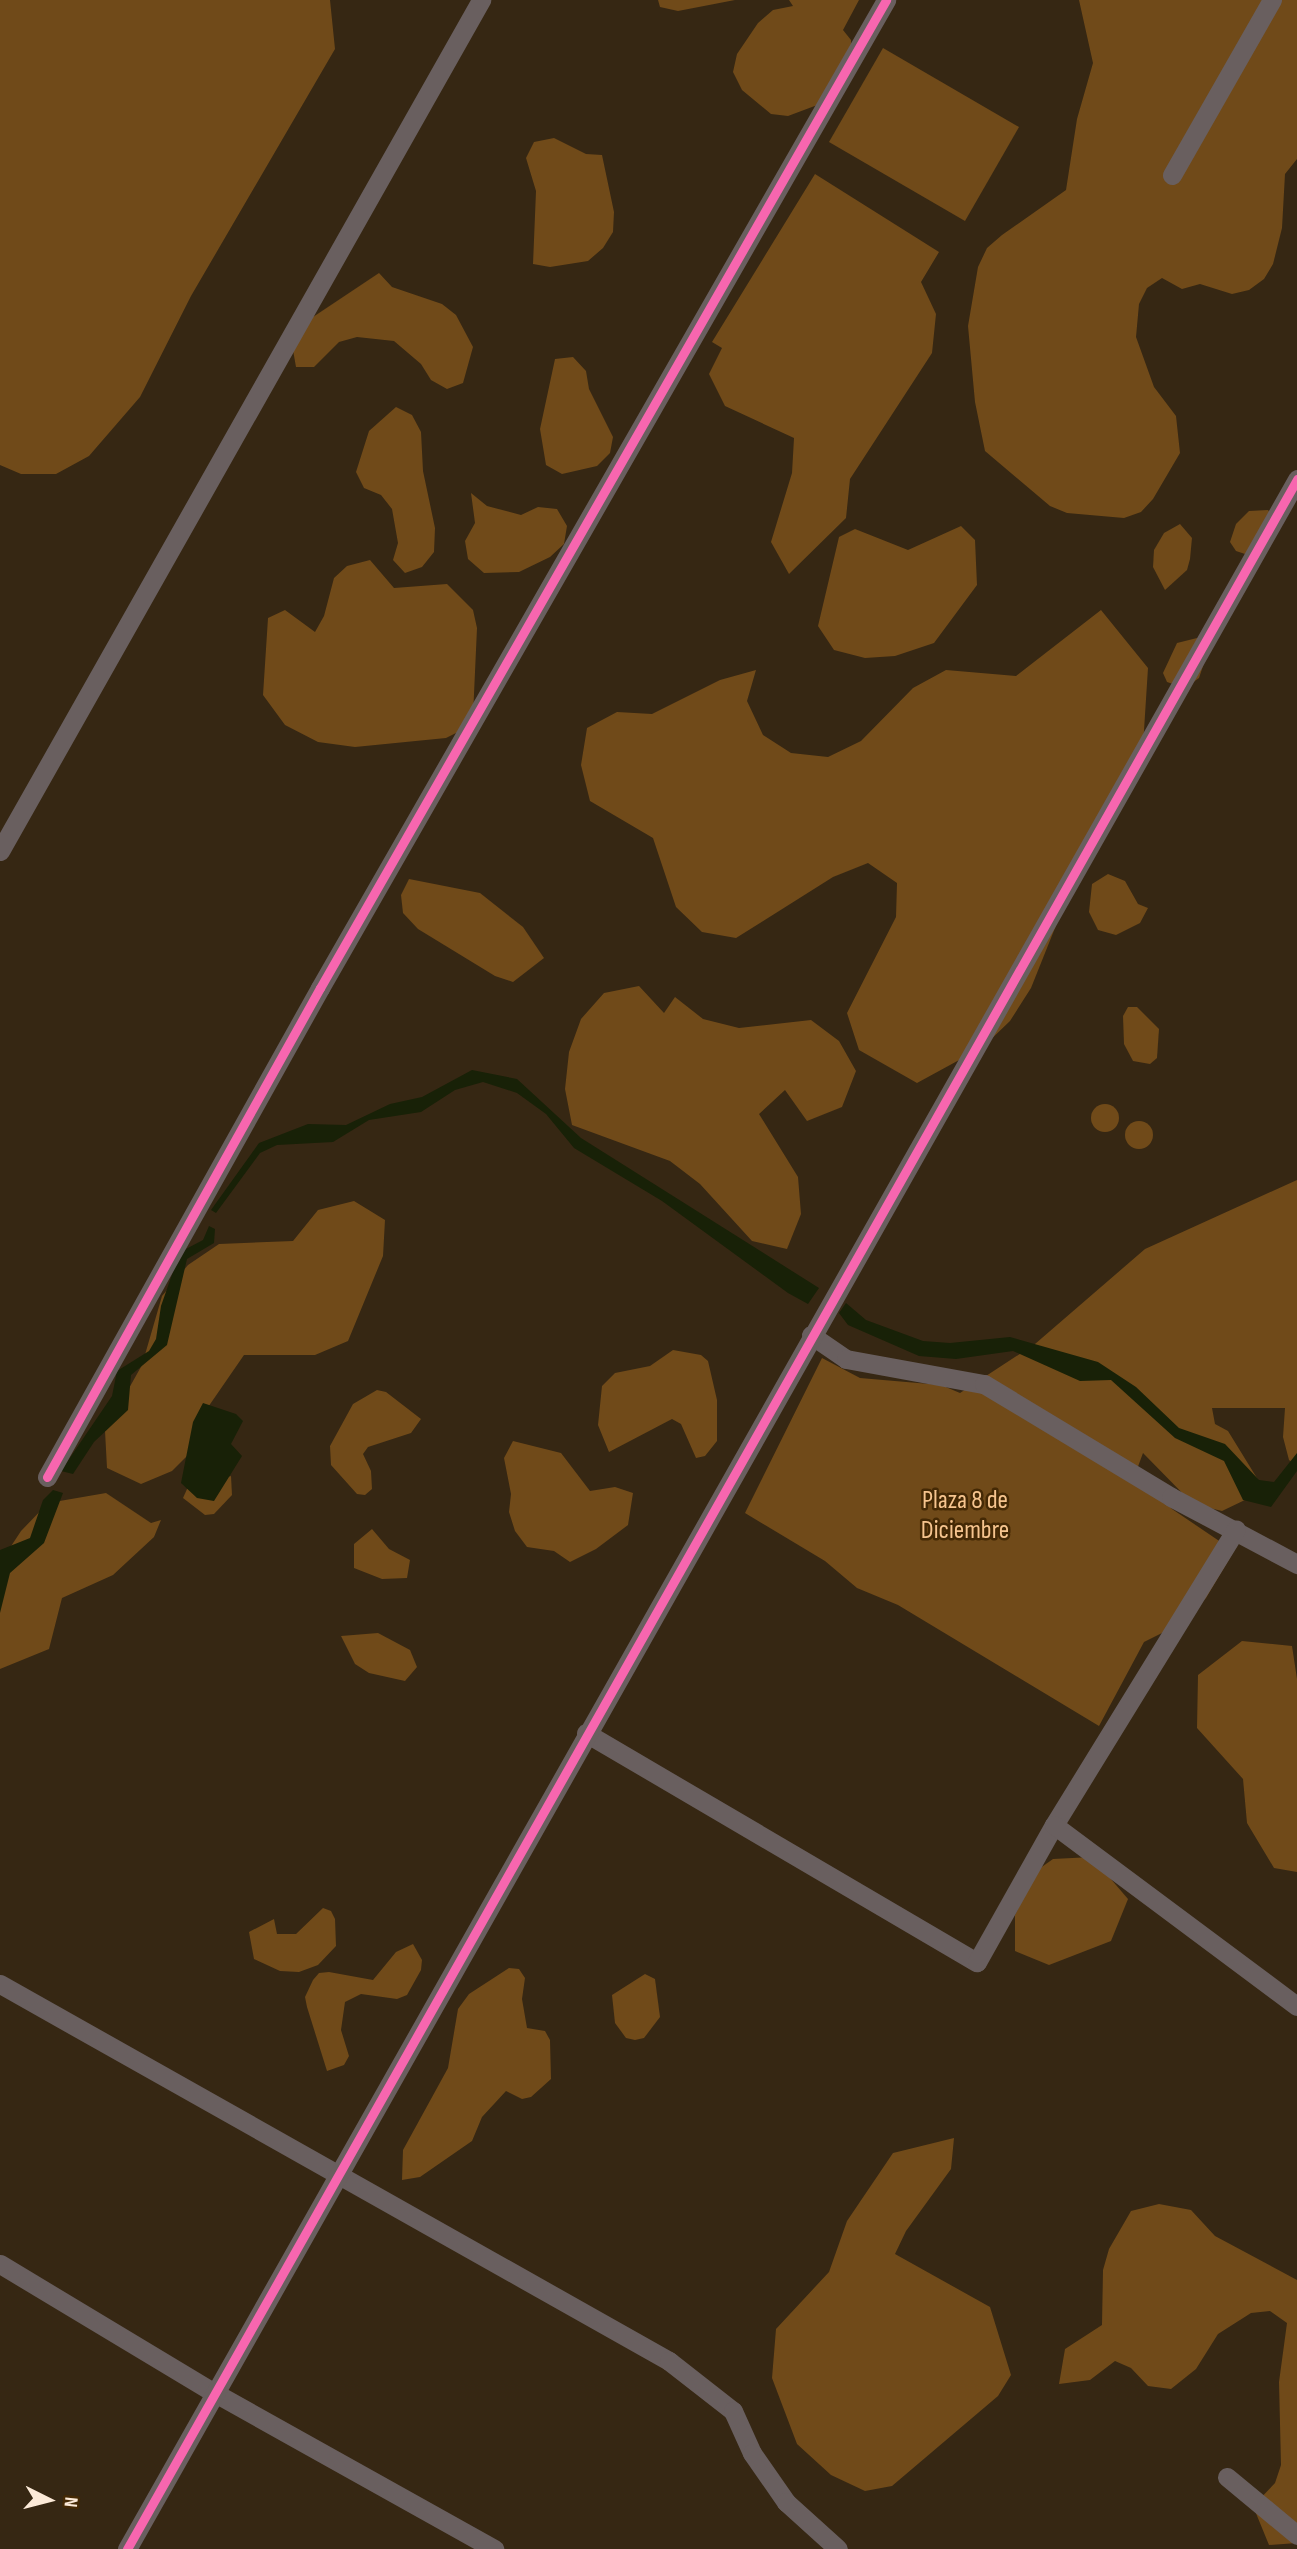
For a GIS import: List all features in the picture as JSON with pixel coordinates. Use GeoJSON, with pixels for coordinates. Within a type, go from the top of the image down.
{"type":"FeatureCollection","features":[{"type":"Feature","properties":{"kind":"street"},"geometry":{"type":"LineString","coordinates":[[0,851],[481,0]]}},
{"type":"Feature","properties":{"kind":"street"},"geometry":{"type":"LineString","coordinates":[[47,1477],[320,988],[886,0]]}},
{"type":"Feature","properties":{"kind":"street"},"geometry":{"type":"LineString","coordinates":[[1172,175],[1272,0]]}},
{"type":"Feature","properties":{"kind":"street"},"geometry":{"type":"LineString","coordinates":[[127,2549],[810,1335],[1297,479]]}},
{"type":"Feature","properties":{"kind":"street"},"geometry":{"type":"LineString","coordinates":[[810,1335],[846,1359],[984,1384],[1171,1497],[1236,1529],[1297,1564]]}},
{"type":"Feature","properties":{"kind":"street"},"geometry":{"type":"LineString","coordinates":[[586,1733],[977,1962],[1054,1825],[1236,1529]]}},
{"type":"Feature","properties":{"kind":"street"},"geometry":{"type":"LineString","coordinates":[[1054,1825],[1297,2006]]}},
{"type":"Feature","properties":{"kind":"street"},"geometry":{"type":"LineString","coordinates":[[0,1984],[337,2177],[669,2361],[733,2411],[752,2453],[786,2502],[838,2549]]}},
{"type":"Feature","properties":{"kind":"street"},"geometry":{"type":"LineString","coordinates":[[0,2264],[215,2393],[494,2549]]}},
{"type":"Feature","properties":{"kind":"street"},"geometry":{"type":"LineString","coordinates":[[1227,2477],[1297,2535]]}},
{"type":"Feature","properties":{"kind":"green space"},"geometry":{"type":"Polygon","coordinates":[[[0,0],[330,0],[335,49],[191,296],[140,397],[89,456],[56,474],[21,474],[0,465],[0,0]]]}},
{"type":"Feature","properties":{"kind":"green space"},"geometry":{"type":"Polygon","coordinates":[[[658,0],[735,0],[678,11],[660,7],[658,0]]]}},
{"type":"Feature","properties":{"kind":"green space"},"geometry":{"type":"Polygon","coordinates":[[[789,0],[859,0],[843,30],[851,40],[852,60],[820,104],[788,116],[771,114],[742,90],[733,72],[737,54],[758,23],[773,10],[793,6],[789,0]]]}},
{"type":"Feature","properties":{"kind":"green space"},"geometry":{"type":"Polygon","coordinates":[[[1079,0],[1297,0],[1297,159],[1285,174],[1282,228],[1273,264],[1264,279],[1249,290],[1232,294],[1200,284],[1182,289],[1162,278],[1147,288],[1139,304],[1136,337],[1154,387],[1176,416],[1180,453],[1153,499],[1141,512],[1124,518],[1067,513],[1050,506],[985,451],[975,402],[968,326],[978,267],[987,248],[1066,190],[1077,119],[1093,63],[1079,0]]]}},
{"type":"Feature","properties":{"kind":"green space"},"geometry":{"type":"Polygon","coordinates":[[[883,48],[1019,127],[965,221],[829,142],[883,48]]]}},
{"type":"Feature","properties":{"kind":"green space"},"geometry":{"type":"Polygon","coordinates":[[[554,138],[586,154],[602,155],[614,212],[613,232],[603,248],[588,261],[550,267],[533,264],[536,191],[526,158],[534,142],[554,138]]]}},
{"type":"Feature","properties":{"kind":"green space"},"geometry":{"type":"Polygon","coordinates":[[[815,174],[939,252],[921,282],[936,314],[932,353],[850,479],[846,518],[789,574],[771,542],[792,473],[794,438],[725,406],[709,374],[722,348],[712,342],[815,174]]]}},
{"type":"Feature","properties":{"kind":"green space"},"geometry":{"type":"Polygon","coordinates":[[[379,273],[392,287],[442,304],[456,315],[473,347],[463,383],[447,389],[431,380],[421,364],[394,341],[357,337],[339,342],[314,367],[296,367],[293,350],[313,317],[379,273]]]}},
{"type":"Feature","properties":{"kind":"green space"},"geometry":{"type":"Polygon","coordinates":[[[573,357],[586,371],[589,389],[613,437],[610,453],[597,466],[562,474],[546,465],[540,429],[555,359],[573,357]]]}},
{"type":"Feature","properties":{"kind":"green space"},"geometry":{"type":"Polygon","coordinates":[[[396,407],[412,415],[421,432],[423,471],[435,528],[434,552],[422,567],[405,573],[393,560],[398,543],[392,509],[381,495],[364,488],[356,472],[369,431],[396,407]]]}},
{"type":"Feature","properties":{"kind":"green space"},"geometry":{"type":"Polygon","coordinates":[[[471,493],[487,506],[521,515],[538,507],[557,509],[567,526],[564,544],[550,557],[519,572],[484,573],[468,559],[465,541],[475,523],[471,493]]]}},
{"type":"Feature","properties":{"kind":"green space"},"geometry":{"type":"Polygon","coordinates":[[[1268,510],[1274,518],[1245,554],[1236,551],[1230,542],[1236,524],[1249,511],[1268,510]]]}},
{"type":"Feature","properties":{"kind":"green space"},"geometry":{"type":"Polygon","coordinates":[[[1180,524],[1192,538],[1190,559],[1187,570],[1165,590],[1153,567],[1154,550],[1164,533],[1180,524]]]}},
{"type":"Feature","properties":{"kind":"green space"},"geometry":{"type":"Polygon","coordinates":[[[961,526],[975,540],[977,585],[934,643],[895,656],[865,658],[834,650],[818,626],[839,537],[855,529],[908,550],[961,526]]]}},
{"type":"Feature","properties":{"kind":"green space"},"geometry":{"type":"Polygon","coordinates":[[[370,560],[394,588],[447,584],[473,610],[477,628],[473,716],[462,730],[446,738],[355,747],[318,742],[285,725],[263,695],[268,618],[285,610],[315,632],[324,616],[334,578],[347,566],[370,560]]]}},
{"type":"Feature","properties":{"kind":"green space"},"geometry":{"type":"Polygon","coordinates":[[[1101,610],[1148,668],[1143,746],[1089,843],[1031,988],[1010,1021],[983,1047],[917,1083],[859,1050],[847,1013],[896,917],[897,883],[868,863],[833,877],[736,938],[702,932],[676,907],[653,838],[590,801],[581,765],[587,728],[617,712],[652,714],[720,680],[756,670],[747,701],[763,735],[791,753],[828,757],[861,741],[913,688],[946,670],[1016,676],[1101,610]]]}},
{"type":"Feature","properties":{"kind":"green space"},"geometry":{"type":"Polygon","coordinates":[[[1197,638],[1208,651],[1199,678],[1185,688],[1167,682],[1163,673],[1177,643],[1197,638]]]}},
{"type":"Feature","properties":{"kind":"green space"},"geometry":{"type":"Polygon","coordinates":[[[1108,874],[1125,881],[1138,904],[1148,908],[1140,923],[1116,935],[1098,930],[1089,912],[1092,884],[1108,874]]]}},
{"type":"Feature","properties":{"kind":"green space"},"geometry":{"type":"Polygon","coordinates":[[[409,879],[480,893],[523,927],[544,958],[513,982],[495,976],[418,929],[403,913],[401,895],[409,879]]]}},
{"type":"Feature","properties":{"kind":"green space"},"geometry":{"type":"Polygon","coordinates":[[[639,986],[664,1013],[675,997],[703,1019],[739,1028],[811,1020],[839,1041],[856,1071],[842,1107],[807,1121],[785,1090],[759,1114],[798,1177],[801,1214],[787,1249],[752,1241],[700,1184],[670,1161],[572,1125],[565,1089],[569,1052],[581,1019],[604,993],[639,986]]]}},
{"type":"Feature","properties":{"kind":"green space"},"geometry":{"type":"Polygon","coordinates":[[[1128,1007],[1137,1007],[1159,1029],[1157,1058],[1150,1064],[1133,1061],[1124,1044],[1123,1016],[1128,1007]]]}},
{"type":"Feature","properties":{"kind":"green space"},"geometry":{"type":"Polygon","coordinates":[[[1105,1104],[1115,1108],[1119,1118],[1115,1128],[1105,1132],[1095,1128],[1091,1118],[1095,1108],[1105,1104]]]}},
{"type":"Feature","properties":{"kind":"green space"},"geometry":{"type":"Polygon","coordinates":[[[1139,1121],[1149,1125],[1153,1135],[1149,1145],[1139,1149],[1129,1145],[1125,1135],[1129,1125],[1139,1121]]]}},
{"type":"Feature","properties":{"kind":"green space","name":"Plaza 8 de Diciembre"},"geometry":{"type":"Polygon","coordinates":[[[1297,1180],[1297,1466],[1289,1460],[1283,1437],[1285,1408],[1212,1408],[1215,1424],[1228,1431],[1260,1483],[1247,1499],[1222,1511],[1193,1504],[1143,1453],[1136,1472],[1172,1509],[1234,1551],[1206,1598],[1172,1628],[1144,1642],[1099,1726],[898,1605],[857,1588],[825,1561],[745,1513],[822,1358],[860,1378],[941,1385],[960,1393],[1035,1344],[1145,1249],[1297,1180]]]}},
{"type":"Feature","properties":{"kind":"green space"},"geometry":{"type":"Polygon","coordinates":[[[354,1201],[385,1220],[383,1256],[348,1341],[315,1355],[244,1355],[204,1413],[197,1446],[172,1471],[141,1484],[107,1468],[105,1431],[142,1365],[162,1296],[188,1265],[219,1244],[293,1241],[318,1210],[354,1201]]]}},
{"type":"Feature","properties":{"kind":"green space"},"geometry":{"type":"Polygon","coordinates":[[[673,1350],[701,1355],[708,1361],[717,1400],[717,1441],[705,1456],[696,1458],[681,1424],[672,1419],[609,1452],[598,1425],[602,1386],[615,1373],[650,1366],[673,1350]]]}},
{"type":"Feature","properties":{"kind":"green space"},"geometry":{"type":"Polygon","coordinates":[[[377,1390],[386,1392],[421,1419],[411,1433],[368,1447],[363,1454],[371,1471],[372,1489],[365,1495],[357,1494],[331,1465],[330,1446],[353,1404],[377,1390]]]}},
{"type":"Feature","properties":{"kind":"green space"},"geometry":{"type":"Polygon","coordinates":[[[513,1441],[561,1453],[590,1491],[615,1487],[633,1493],[628,1525],[596,1549],[570,1562],[554,1551],[527,1547],[515,1531],[509,1512],[511,1494],[504,1458],[513,1441]]]}},
{"type":"Feature","properties":{"kind":"green space"},"geometry":{"type":"Polygon","coordinates":[[[231,1476],[232,1495],[214,1514],[205,1515],[183,1498],[187,1489],[231,1476]]]}},
{"type":"Feature","properties":{"kind":"green space"},"geometry":{"type":"Polygon","coordinates":[[[106,1493],[151,1523],[161,1520],[154,1537],[113,1575],[62,1598],[49,1649],[0,1669],[0,1563],[21,1531],[48,1503],[106,1493]]]}},
{"type":"Feature","properties":{"kind":"green space"},"geometry":{"type":"Polygon","coordinates":[[[372,1529],[389,1549],[410,1560],[407,1578],[382,1579],[354,1568],[354,1544],[372,1529]]]}},
{"type":"Feature","properties":{"kind":"green space"},"geometry":{"type":"Polygon","coordinates":[[[378,1633],[410,1650],[417,1667],[405,1681],[369,1673],[355,1664],[341,1636],[378,1633]]]}},
{"type":"Feature","properties":{"kind":"green space"},"geometry":{"type":"Polygon","coordinates":[[[1242,1641],[1292,1646],[1297,1679],[1297,1872],[1274,1868],[1247,1823],[1243,1779],[1197,1728],[1198,1675],[1242,1641]]]}},
{"type":"Feature","properties":{"kind":"green space"},"geometry":{"type":"Polygon","coordinates":[[[1092,1857],[1128,1899],[1111,1941],[1049,1965],[1015,1951],[1015,1915],[1036,1871],[1053,1859],[1092,1857]]]}},
{"type":"Feature","properties":{"kind":"green space"},"geometry":{"type":"Polygon","coordinates":[[[323,1908],[331,1911],[335,1919],[336,1946],[318,1965],[299,1972],[280,1971],[254,1959],[249,1932],[274,1919],[277,1934],[296,1934],[323,1908]]]}},
{"type":"Feature","properties":{"kind":"green space"},"geometry":{"type":"Polygon","coordinates":[[[413,1944],[422,1960],[421,1970],[407,1995],[397,1999],[361,1994],[345,2002],[341,2030],[349,2056],[344,2065],[327,2071],[305,1997],[313,1980],[319,1973],[329,1972],[373,1980],[396,1952],[413,1944]]]}},
{"type":"Feature","properties":{"kind":"green space"},"geometry":{"type":"Polygon","coordinates":[[[509,1968],[519,1969],[525,1978],[522,1999],[527,2028],[545,2031],[550,2040],[551,2079],[531,2097],[522,2099],[506,2091],[482,2117],[472,2141],[420,2177],[402,2180],[403,2150],[448,2068],[458,2009],[469,1994],[509,1968]]]}},
{"type":"Feature","properties":{"kind":"green space"},"geometry":{"type":"Polygon","coordinates":[[[645,1974],[655,1979],[660,2017],[644,2038],[626,2038],[615,2023],[612,1995],[645,1974]]]}},
{"type":"Feature","properties":{"kind":"green space"},"geometry":{"type":"Polygon","coordinates":[[[954,2138],[951,2169],[906,2231],[895,2254],[990,2307],[1011,2375],[998,2396],[892,2486],[865,2491],[831,2475],[797,2444],[772,2378],[776,2329],[829,2272],[847,2221],[893,2153],[954,2138]]]}},
{"type":"Feature","properties":{"kind":"green space"},"geometry":{"type":"Polygon","coordinates":[[[1159,2204],[1191,2210],[1215,2236],[1297,2280],[1297,2543],[1269,2545],[1253,2506],[1275,2483],[1281,2465],[1279,2382],[1287,2323],[1270,2311],[1251,2313],[1218,2334],[1196,2369],[1171,2389],[1148,2386],[1131,2368],[1115,2361],[1090,2380],[1059,2384],[1065,2349],[1102,2325],[1103,2270],[1109,2249],[1131,2211],[1159,2204]]]}},
{"type":"Feature","properties":{"kind":"shaded area"},"geometry":{"type":"Polygon","coordinates":[[[472,1070],[517,1079],[581,1138],[819,1288],[808,1304],[788,1293],[662,1201],[574,1148],[546,1114],[517,1093],[483,1082],[455,1090],[421,1112],[369,1120],[333,1142],[277,1145],[260,1153],[216,1213],[211,1210],[259,1143],[308,1124],[346,1125],[390,1104],[422,1097],[472,1070]]]}},
{"type":"Feature","properties":{"kind":"shaded area"},"geometry":{"type":"Polygon","coordinates":[[[209,1226],[215,1229],[214,1243],[187,1259],[167,1345],[131,1375],[128,1410],[94,1442],[73,1474],[61,1471],[112,1396],[117,1371],[149,1351],[156,1339],[161,1306],[175,1266],[184,1250],[203,1240],[209,1226]]]}},
{"type":"Feature","properties":{"kind":"shaded area"},"geometry":{"type":"Polygon","coordinates":[[[846,1303],[866,1320],[923,1341],[950,1343],[1010,1337],[1098,1362],[1136,1387],[1179,1428],[1225,1444],[1259,1480],[1274,1482],[1297,1453],[1297,1471],[1271,1507],[1243,1500],[1224,1461],[1175,1438],[1111,1380],[1080,1381],[1013,1351],[956,1359],[919,1356],[848,1325],[839,1313],[846,1303]]]}},
{"type":"Feature","properties":{"kind":"shaded area"},"geometry":{"type":"Polygon","coordinates":[[[203,1403],[236,1414],[243,1421],[231,1444],[242,1456],[214,1501],[197,1498],[181,1483],[193,1422],[203,1403]]]}},
{"type":"Feature","properties":{"kind":"shaded area"},"geometry":{"type":"Polygon","coordinates":[[[53,1490],[63,1493],[44,1543],[10,1573],[0,1613],[0,1550],[30,1538],[43,1500],[53,1490]]]}},
{"type":"Feature","properties":{"kind":"cycle path"},"geometry":{"type":"LineString","coordinates":[[47,1477],[320,988],[886,0]]}},
{"type":"Feature","properties":{"kind":"cycle path"},"geometry":{"type":"LineString","coordinates":[[127,2549],[1297,479]]}}]}
